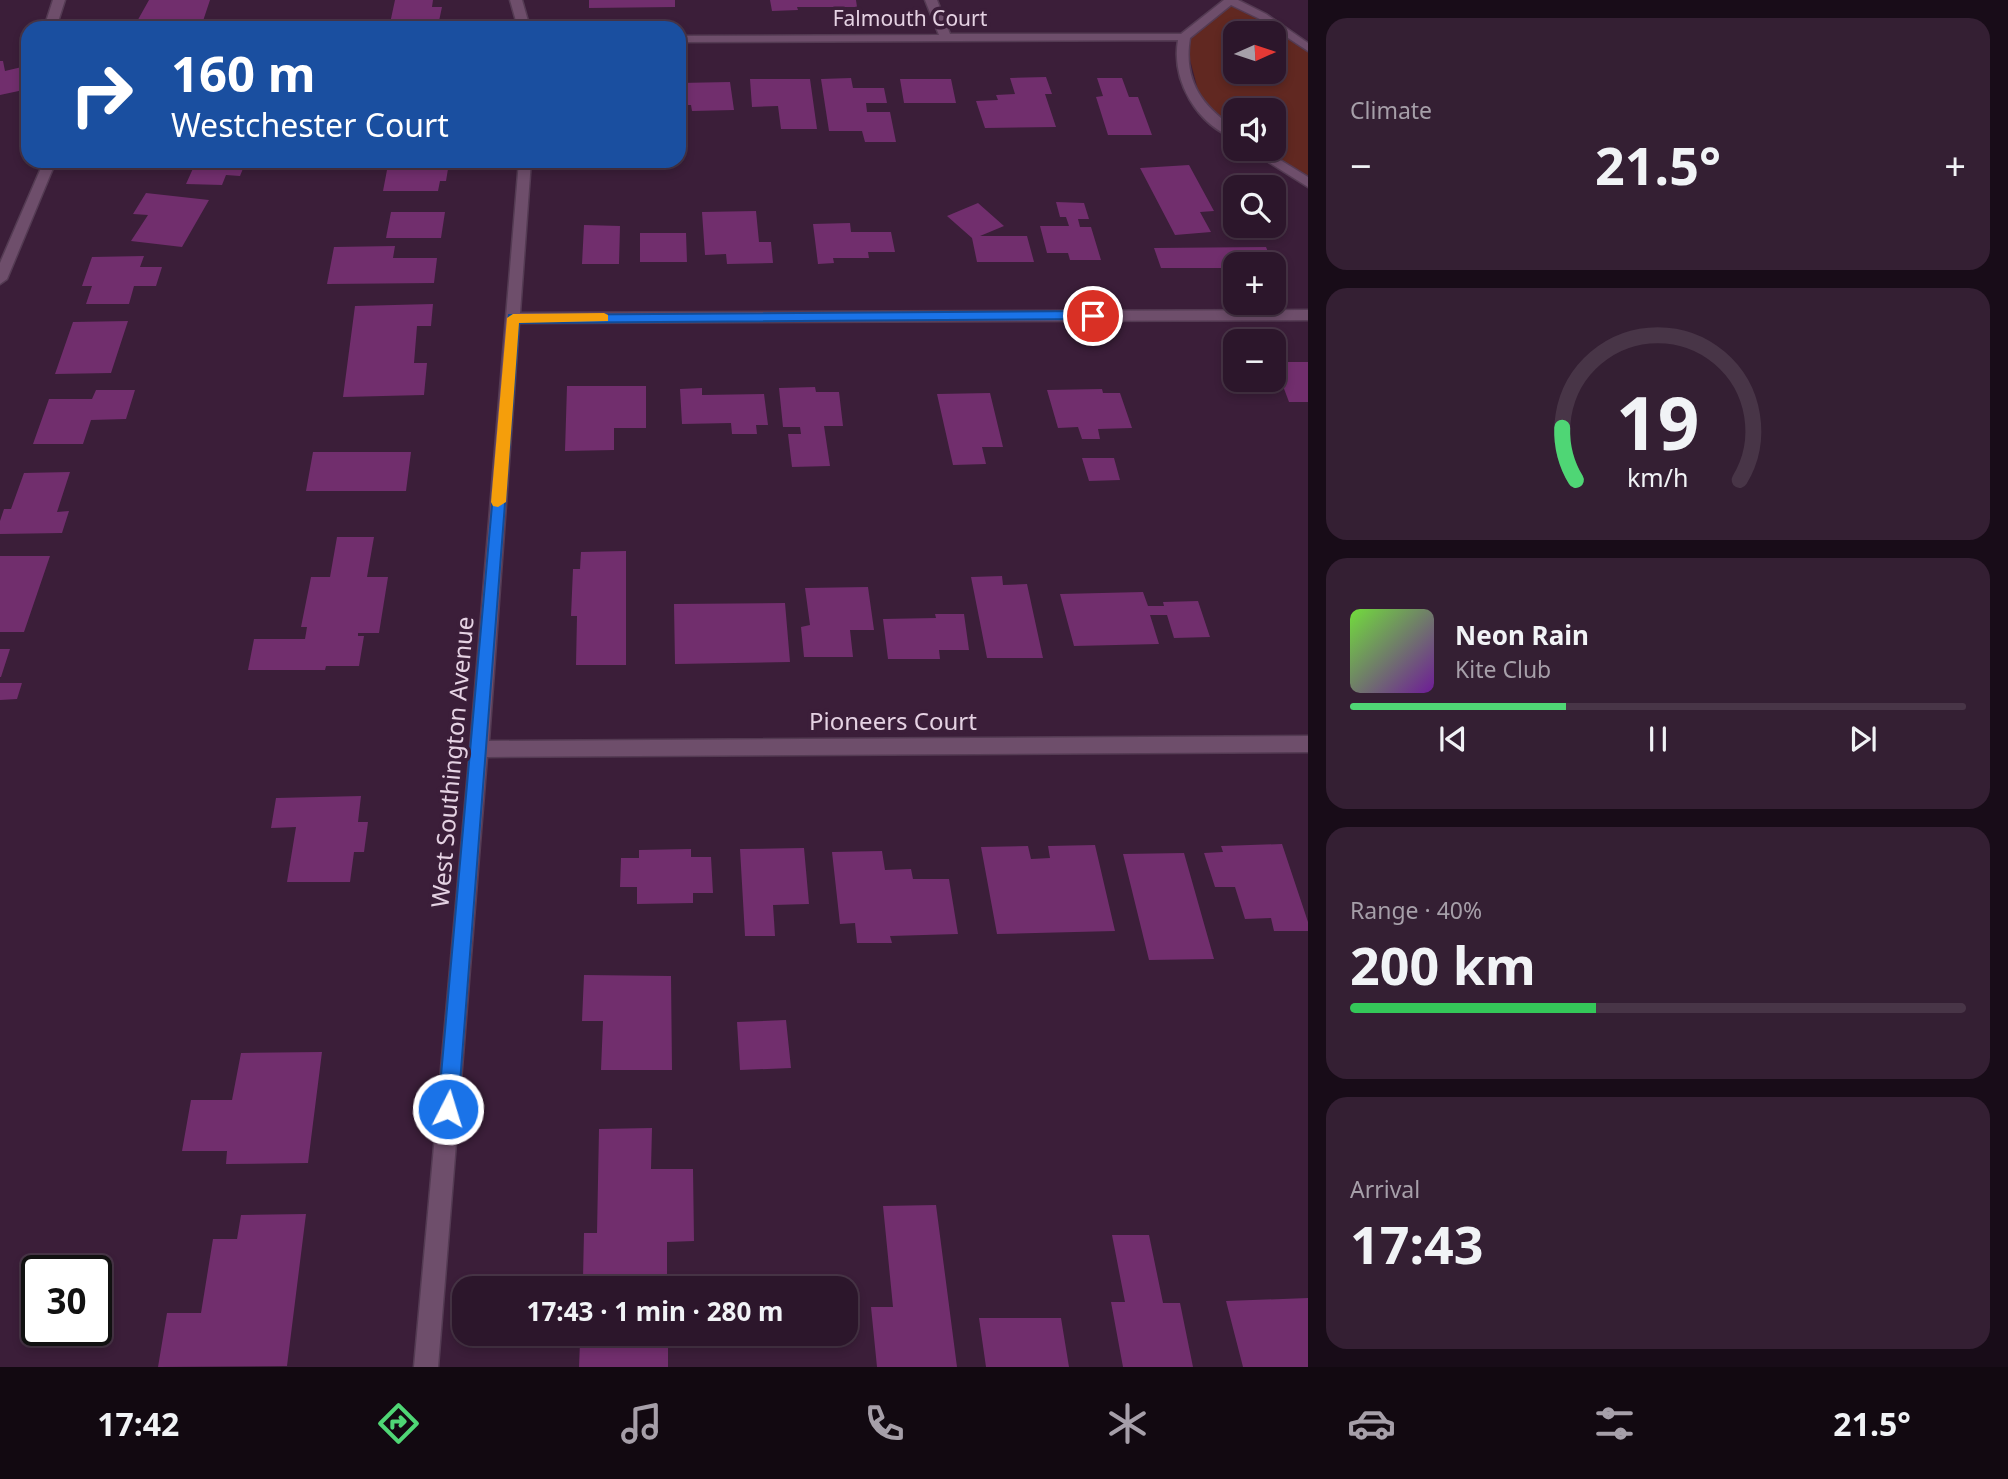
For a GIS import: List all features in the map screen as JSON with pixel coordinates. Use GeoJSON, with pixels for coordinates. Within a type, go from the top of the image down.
{"type":"FeatureCollection","features":[{"type":"Feature","properties":{"kind":"street"},"geometry":{"type":"LineString","coordinates":[[52,21],[59,0]]}},
{"type":"Feature","properties":{"kind":"street"},"geometry":{"type":"LineString","coordinates":[[516,0],[522,21]]}},
{"type":"Feature","properties":{"kind":"street"},"geometry":{"type":"LineString","coordinates":[[931,0],[946,38]]}},
{"type":"Feature","properties":{"kind":"street"},"geometry":{"type":"LineString","coordinates":[[1223,125],[1203,110],[1184,75],[1181,47],[1184,37],[1231,1],[1262,16],[1308,48]]}},
{"type":"Feature","properties":{"kind":"street","name":"Falmouth Court"},"geometry":{"type":"LineString","coordinates":[[686,39],[1184,37]]}},
{"type":"Feature","properties":{"kind":"street"},"geometry":{"type":"LineString","coordinates":[[1273,161],[1308,183]]}},
{"type":"Feature","properties":{"kind":"street"},"geometry":{"type":"LineString","coordinates":[[0,279],[47,168]]}},
{"type":"Feature","properties":{"kind":"street","name":"West Southington Avenue"},"geometry":{"type":"LineString","coordinates":[[426,1367],[479,749],[524,168]]}},
{"type":"Feature","properties":{"kind":"street"},"geometry":{"type":"LineString","coordinates":[[513,318],[1308,315]]}},
{"type":"Feature","properties":{"kind":"street","name":"Pioneers Court"},"geometry":{"type":"LineString","coordinates":[[479,749],[1308,744]]}},
{"type":"Feature","properties":{"kind":"shaded area"},"geometry":{"type":"Polygon","coordinates":[[[1231,1],[1264,21],[1223,21],[1223,84],[1286,84],[1286,35],[1308,48],[1308,183],[1276,161],[1286,161],[1286,98],[1223,98],[1223,123],[1203,109],[1184,37],[1231,1]]]}},
{"type":"Feature","properties":{"kind":"building"},"geometry":{"type":"Polygon","coordinates":[[[149,0],[210,0],[203,21],[137,21],[149,0]]]}},
{"type":"Feature","properties":{"kind":"building"},"geometry":{"type":"Polygon","coordinates":[[[395,0],[433,0],[432,7],[442,7],[439,21],[390,21],[395,0]]]}},
{"type":"Feature","properties":{"kind":"building"},"geometry":{"type":"Polygon","coordinates":[[[589,0],[675,0],[675,7],[589,8],[589,0]]]}},
{"type":"Feature","properties":{"kind":"building"},"geometry":{"type":"Polygon","coordinates":[[[770,0],[856,0],[857,7],[797,7],[798,10],[772,11],[770,0]]]}},
{"type":"Feature","properties":{"kind":"building"},"geometry":{"type":"Polygon","coordinates":[[[0,61],[3,61],[5,71],[21,67],[21,90],[0,95],[0,61]]]}},
{"type":"Feature","properties":{"kind":"building"},"geometry":{"type":"Polygon","coordinates":[[[1046,77],[1052,94],[1045,94],[1056,127],[985,128],[976,101],[998,100],[996,95],[1015,94],[1010,78],[1046,77]]]}},
{"type":"Feature","properties":{"kind":"building"},"geometry":{"type":"Polygon","coordinates":[[[851,78],[853,88],[884,88],[887,103],[866,103],[867,112],[890,112],[896,142],[865,142],[862,131],[829,131],[821,79],[851,78]]]}},
{"type":"Feature","properties":{"kind":"building"},"geometry":{"type":"Polygon","coordinates":[[[1097,78],[1122,78],[1129,97],[1138,97],[1152,135],[1108,135],[1096,97],[1103,96],[1097,78]]]}},
{"type":"Feature","properties":{"kind":"building"},"geometry":{"type":"Polygon","coordinates":[[[750,79],[810,79],[817,129],[781,129],[778,106],[752,107],[750,79]]]}},
{"type":"Feature","properties":{"kind":"building"},"geometry":{"type":"Polygon","coordinates":[[[900,79],[951,79],[956,103],[904,103],[900,79]]]}},
{"type":"Feature","properties":{"kind":"building"},"geometry":{"type":"Polygon","coordinates":[[[730,82],[734,110],[692,111],[691,105],[686,105],[686,83],[730,82]]]}},
{"type":"Feature","properties":{"kind":"building"},"geometry":{"type":"Polygon","coordinates":[[[1189,165],[1214,211],[1200,212],[1211,232],[1175,235],[1140,168],[1189,165]]]}},
{"type":"Feature","properties":{"kind":"building"},"geometry":{"type":"Polygon","coordinates":[[[193,168],[243,168],[240,176],[226,175],[222,185],[186,184],[193,168]]]}},
{"type":"Feature","properties":{"kind":"building"},"geometry":{"type":"Polygon","coordinates":[[[448,168],[446,181],[440,181],[438,191],[383,191],[387,170],[448,168]]]}},
{"type":"Feature","properties":{"kind":"building"},"geometry":{"type":"Polygon","coordinates":[[[146,193],[209,200],[182,247],[131,241],[148,215],[133,214],[146,193]]]}},
{"type":"Feature","properties":{"kind":"building"},"geometry":{"type":"Polygon","coordinates":[[[1056,202],[1084,203],[1089,219],[1078,219],[1080,227],[1091,227],[1101,260],[1070,260],[1068,253],[1047,253],[1040,226],[1069,226],[1066,217],[1060,217],[1056,202]]]}},
{"type":"Feature","properties":{"kind":"building"},"geometry":{"type":"Polygon","coordinates":[[[978,203],[1004,226],[980,236],[1027,236],[1034,262],[977,262],[972,238],[947,216],[978,203]]]}},
{"type":"Feature","properties":{"kind":"building"},"geometry":{"type":"Polygon","coordinates":[[[756,211],[759,242],[771,242],[773,263],[727,264],[726,254],[705,255],[702,212],[756,211]]]}},
{"type":"Feature","properties":{"kind":"building"},"geometry":{"type":"Polygon","coordinates":[[[391,212],[445,212],[441,238],[386,238],[391,212]]]}},
{"type":"Feature","properties":{"kind":"building"},"geometry":{"type":"Polygon","coordinates":[[[850,223],[851,232],[891,232],[895,252],[868,252],[869,258],[833,258],[834,263],[818,264],[813,224],[850,223]]]}},
{"type":"Feature","properties":{"kind":"building"},"geometry":{"type":"Polygon","coordinates":[[[584,225],[620,226],[619,264],[582,264],[584,225]]]}},
{"type":"Feature","properties":{"kind":"building"},"geometry":{"type":"Polygon","coordinates":[[[640,233],[686,233],[687,262],[640,262],[640,233]]]}},
{"type":"Feature","properties":{"kind":"building"},"geometry":{"type":"Polygon","coordinates":[[[395,246],[393,258],[437,258],[434,283],[327,284],[334,247],[395,246]]]}},
{"type":"Feature","properties":{"kind":"building"},"geometry":{"type":"Polygon","coordinates":[[[1266,247],[1268,252],[1223,252],[1223,268],[1161,268],[1154,248],[1266,247]]]}},
{"type":"Feature","properties":{"kind":"building"},"geometry":{"type":"Polygon","coordinates":[[[144,256],[140,267],[162,267],[156,286],[134,286],[129,304],[86,304],[92,286],[82,286],[92,257],[144,256]]]}},
{"type":"Feature","properties":{"kind":"building"},"geometry":{"type":"Polygon","coordinates":[[[433,304],[431,326],[417,326],[414,363],[427,363],[424,395],[343,397],[355,306],[433,304]]]}},
{"type":"Feature","properties":{"kind":"building"},"geometry":{"type":"Polygon","coordinates":[[[128,321],[111,373],[55,374],[73,322],[128,321]]]}},
{"type":"Feature","properties":{"kind":"building"},"geometry":{"type":"Polygon","coordinates":[[[1286,362],[1308,362],[1308,402],[1289,402],[1285,392],[1286,362]]]}},
{"type":"Feature","properties":{"kind":"building"},"geometry":{"type":"Polygon","coordinates":[[[567,386],[646,386],[646,428],[614,428],[614,450],[565,451],[567,386]]]}},
{"type":"Feature","properties":{"kind":"building"},"geometry":{"type":"Polygon","coordinates":[[[815,387],[816,392],[839,392],[843,426],[824,426],[830,466],[792,467],[788,434],[801,434],[800,427],[783,427],[779,388],[815,387]]]}},
{"type":"Feature","properties":{"kind":"building"},"geometry":{"type":"Polygon","coordinates":[[[702,388],[702,395],[764,394],[768,425],[756,425],[757,434],[732,434],[731,423],[682,424],[680,389],[702,388]]]}},
{"type":"Feature","properties":{"kind":"building"},"geometry":{"type":"Polygon","coordinates":[[[1102,389],[1103,393],[1120,393],[1132,428],[1098,429],[1100,439],[1082,439],[1078,427],[1058,428],[1047,390],[1102,389]]]}},
{"type":"Feature","properties":{"kind":"building"},"geometry":{"type":"Polygon","coordinates":[[[96,390],[135,390],[126,419],[91,420],[83,444],[33,444],[49,399],[92,399],[96,390]]]}},
{"type":"Feature","properties":{"kind":"building"},"geometry":{"type":"Polygon","coordinates":[[[990,393],[1003,447],[982,447],[986,464],[953,465],[937,394],[990,393]]]}},
{"type":"Feature","properties":{"kind":"building"},"geometry":{"type":"Polygon","coordinates":[[[313,452],[411,452],[406,491],[306,491],[313,452]]]}},
{"type":"Feature","properties":{"kind":"building"},"geometry":{"type":"Polygon","coordinates":[[[1082,458],[1114,458],[1120,480],[1089,481],[1082,458]]]}},
{"type":"Feature","properties":{"kind":"building"},"geometry":{"type":"Polygon","coordinates":[[[70,472],[57,512],[69,511],[62,533],[0,534],[4,509],[11,509],[24,473],[70,472]]]}},
{"type":"Feature","properties":{"kind":"building"},"geometry":{"type":"Polygon","coordinates":[[[337,537],[374,537],[367,577],[388,577],[379,633],[358,633],[358,636],[364,636],[359,666],[326,666],[325,670],[248,670],[254,639],[305,639],[307,627],[301,627],[311,577],[330,577],[337,537]]]}},
{"type":"Feature","properties":{"kind":"building"},"geometry":{"type":"Polygon","coordinates":[[[626,551],[626,665],[576,665],[577,616],[571,616],[573,569],[580,569],[581,552],[626,551]]]}},
{"type":"Feature","properties":{"kind":"building"},"geometry":{"type":"Polygon","coordinates":[[[0,556],[50,556],[24,632],[0,632],[0,556]]]}},
{"type":"Feature","properties":{"kind":"building"},"geometry":{"type":"Polygon","coordinates":[[[1002,576],[1003,585],[1027,584],[1043,658],[987,658],[971,577],[1002,576]]]}},
{"type":"Feature","properties":{"kind":"building"},"geometry":{"type":"Polygon","coordinates":[[[868,587],[874,630],[850,630],[853,657],[804,657],[801,627],[810,625],[805,588],[868,587]]]}},
{"type":"Feature","properties":{"kind":"building"},"geometry":{"type":"Polygon","coordinates":[[[1143,592],[1148,606],[1164,606],[1163,602],[1198,601],[1210,637],[1174,638],[1167,615],[1150,615],[1159,644],[1074,646],[1060,594],[1143,592]]]}},
{"type":"Feature","properties":{"kind":"building"},"geometry":{"type":"Polygon","coordinates":[[[785,603],[790,662],[675,664],[674,604],[785,603]]]}},
{"type":"Feature","properties":{"kind":"building"},"geometry":{"type":"Polygon","coordinates":[[[935,614],[964,614],[969,650],[939,650],[940,659],[888,659],[883,619],[936,618],[935,614]]]}},
{"type":"Feature","properties":{"kind":"building"},"geometry":{"type":"Polygon","coordinates":[[[0,649],[10,649],[1,677],[0,677],[0,649]]]}},
{"type":"Feature","properties":{"kind":"building"},"geometry":{"type":"Polygon","coordinates":[[[0,683],[22,683],[17,699],[0,700],[0,683]]]}},
{"type":"Feature","properties":{"kind":"building"},"geometry":{"type":"Polygon","coordinates":[[[361,796],[358,822],[368,822],[364,852],[354,852],[350,882],[287,882],[296,827],[271,828],[276,798],[361,796]]]}},
{"type":"Feature","properties":{"kind":"building"},"geometry":{"type":"Polygon","coordinates":[[[1282,844],[1308,922],[1308,931],[1274,931],[1271,918],[1245,919],[1235,887],[1215,887],[1204,853],[1223,852],[1221,846],[1282,844]]]}},
{"type":"Feature","properties":{"kind":"building"},"geometry":{"type":"Polygon","coordinates":[[[1095,845],[1115,931],[997,934],[981,847],[1028,846],[1031,859],[1050,858],[1048,846],[1095,845]]]}},
{"type":"Feature","properties":{"kind":"building"},"geometry":{"type":"Polygon","coordinates":[[[804,848],[809,904],[773,905],[775,936],[745,936],[740,849],[804,848]]]}},
{"type":"Feature","properties":{"kind":"building"},"geometry":{"type":"Polygon","coordinates":[[[691,849],[691,857],[711,857],[713,893],[693,893],[693,903],[637,904],[637,887],[620,887],[621,858],[639,858],[639,850],[691,849]]]}},
{"type":"Feature","properties":{"kind":"building"},"geometry":{"type":"Polygon","coordinates":[[[882,851],[885,870],[911,869],[913,879],[949,879],[958,934],[890,936],[892,943],[857,943],[855,923],[840,924],[832,852],[882,851]]]}},
{"type":"Feature","properties":{"kind":"building"},"geometry":{"type":"Polygon","coordinates":[[[1184,853],[1214,959],[1149,960],[1123,854],[1184,853]]]}},
{"type":"Feature","properties":{"kind":"building"},"geometry":{"type":"Polygon","coordinates":[[[584,975],[671,976],[672,1070],[601,1070],[603,1021],[582,1021],[584,975]]]}},
{"type":"Feature","properties":{"kind":"building"},"geometry":{"type":"Polygon","coordinates":[[[786,1020],[791,1068],[740,1070],[737,1022],[786,1020]]]}},
{"type":"Feature","properties":{"kind":"building"},"geometry":{"type":"Polygon","coordinates":[[[322,1052],[308,1163],[226,1164],[227,1151],[182,1151],[191,1100],[232,1100],[241,1053],[322,1052]]]}},
{"type":"Feature","properties":{"kind":"building"},"geometry":{"type":"Polygon","coordinates":[[[652,1128],[651,1169],[693,1169],[694,1241],[667,1242],[667,1276],[583,1276],[584,1233],[597,1233],[599,1129],[652,1128]]]}},
{"type":"Feature","properties":{"kind":"building"},"geometry":{"type":"Polygon","coordinates":[[[936,1205],[957,1367],[877,1367],[871,1307],[893,1307],[883,1206],[936,1205]]]}},
{"type":"Feature","properties":{"kind":"building"},"geometry":{"type":"Polygon","coordinates":[[[306,1214],[287,1366],[158,1367],[167,1313],[201,1313],[213,1239],[237,1239],[241,1215],[306,1214]]]}},
{"type":"Feature","properties":{"kind":"building"},"geometry":{"type":"Polygon","coordinates":[[[1112,1235],[1149,1235],[1163,1303],[1180,1303],[1193,1367],[1123,1367],[1111,1302],[1125,1302],[1112,1235]]]}},
{"type":"Feature","properties":{"kind":"building"},"geometry":{"type":"Polygon","coordinates":[[[1308,1298],[1308,1367],[1243,1367],[1226,1301],[1308,1298]]]}},
{"type":"Feature","properties":{"kind":"building"},"geometry":{"type":"Polygon","coordinates":[[[979,1318],[1061,1318],[1069,1367],[986,1367],[979,1318]]]}},
{"type":"Feature","properties":{"kind":"building"},"geometry":{"type":"Polygon","coordinates":[[[580,1346],[668,1346],[668,1367],[579,1367],[580,1346]]]}},
{"type":"Feature","properties":{"kind":"slow traffic"},"geometry":{"type":"LineString","coordinates":[[498,502],[513,318],[604,318]]}},
{"type":"Feature","properties":{"kind":"route"},"geometry":{"type":"LineString","coordinates":[[448,1109],[513,318],[1093,316]]}}]}
